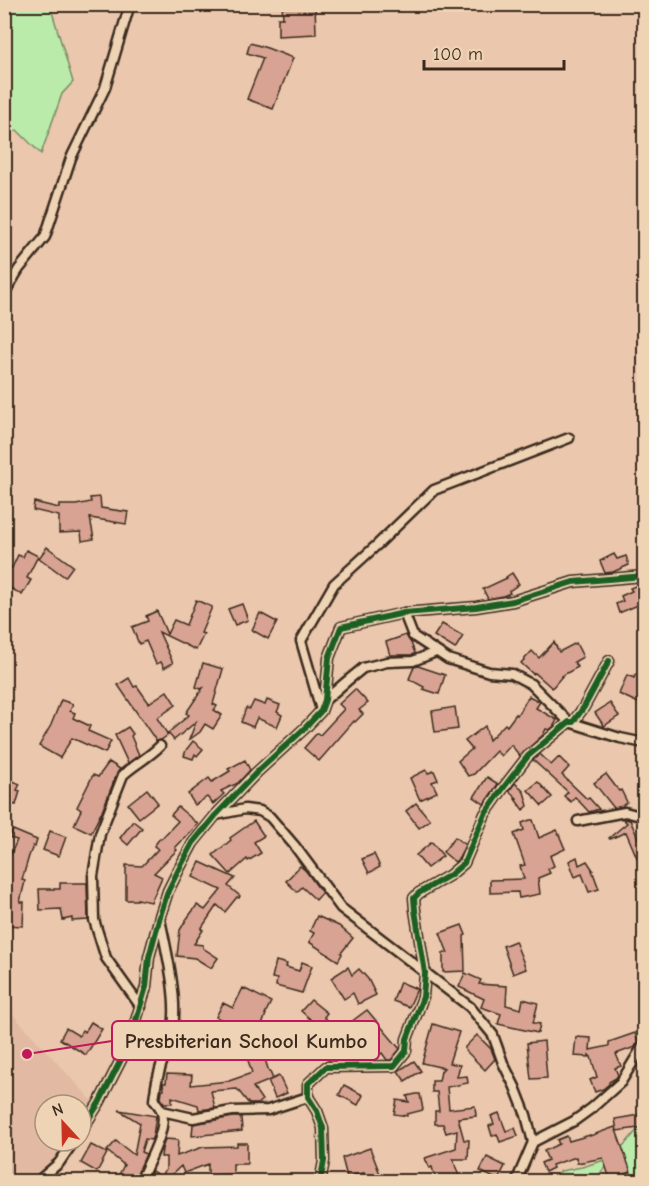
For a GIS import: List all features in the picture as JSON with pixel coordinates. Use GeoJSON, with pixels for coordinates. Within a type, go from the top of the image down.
{"type":"FeatureCollection","features":[{"type":"Feature","properties":{"kind":"street"},"geometry":{"type":"LineString","coordinates":[[4,294],[19,269],[45,237],[71,158],[105,88],[130,4]]}},
{"type":"Feature","properties":{"kind":"street"},"geometry":{"type":"LineString","coordinates":[[321,711],[302,641],[334,584],[434,490],[569,438]]}},
{"type":"Feature","properties":{"kind":"street"},"geometry":{"type":"LineString","coordinates":[[93,1112],[129,1044],[146,987],[148,957],[168,891],[178,871],[193,843],[215,816],[321,711],[325,700],[329,658],[341,627],[404,613],[476,607],[513,601],[573,582],[645,576]]}},
{"type":"Feature","properties":{"kind":"street"},"geometry":{"type":"LineString","coordinates":[[404,613],[413,636],[448,659],[489,672],[512,674],[531,684],[569,722],[620,738],[645,743]]}},
{"type":"Feature","properties":{"kind":"street"},"geometry":{"type":"LineString","coordinates":[[325,700],[363,668],[387,662],[413,661],[436,652]]}},
{"type":"Feature","properties":{"kind":"street"},"geometry":{"type":"LineString","coordinates":[[320,1182],[324,1161],[323,1128],[317,1111],[308,1097],[308,1084],[326,1066],[394,1066],[406,1051],[407,1039],[423,997],[425,973],[414,898],[450,875],[464,863],[485,814],[504,787],[528,756],[569,722],[573,722],[584,707],[609,661]]}},
{"type":"Feature","properties":{"kind":"street"},"geometry":{"type":"LineString","coordinates":[[141,1007],[106,958],[94,920],[93,876],[100,834],[123,774],[150,756],[160,746]]}},
{"type":"Feature","properties":{"kind":"street"},"geometry":{"type":"LineString","coordinates":[[215,816],[245,809],[260,811],[270,818],[294,844],[340,908],[470,1006],[493,1035],[526,1115],[533,1142],[516,1182]]}},
{"type":"Feature","properties":{"kind":"street"},"geometry":{"type":"LineString","coordinates":[[578,821],[626,812],[645,817]]}},
{"type":"Feature","properties":{"kind":"street"},"geometry":{"type":"LineString","coordinates":[[140,1182],[162,1125],[162,1111],[154,1100],[173,1026],[174,1012],[168,961],[160,916]]}},
{"type":"Feature","properties":{"kind":"street"},"geometry":{"type":"LineString","coordinates":[[533,1142],[574,1121],[592,1108],[621,1082],[645,1044]]}},
{"type":"Feature","properties":{"kind":"street"},"geometry":{"type":"LineString","coordinates":[[162,1111],[193,1118],[232,1111],[268,1110],[308,1097]]}},
{"type":"Feature","properties":{"kind":"street"},"geometry":{"type":"LineString","coordinates":[[37,1182],[59,1163],[66,1153]]}},
{"type":"Feature","properties":{"kind":"shaded area"},"geometry":{"type":"Polygon","coordinates":[[[4,1005],[85,1093],[33,1093],[33,1153],[59,1153],[31,1181],[5,1181],[4,1005]]]}},
{"type":"Feature","properties":{"kind":"green space"},"geometry":{"type":"Polygon","coordinates":[[[5,4],[50,5],[73,82],[62,94],[41,154],[17,130],[5,134],[5,4]]]}},
{"type":"Feature","properties":{"kind":"green space"},"geometry":{"type":"Polygon","coordinates":[[[640,1117],[644,1123],[644,1181],[621,1181],[618,1170],[610,1164],[594,1181],[549,1182],[561,1171],[608,1159],[639,1128],[640,1117]]]}},
{"type":"Feature","properties":{"kind":"building"},"geometry":{"type":"Polygon","coordinates":[[[282,4],[315,4],[316,34],[278,36],[278,18],[283,18],[282,4]]]}},
{"type":"Feature","properties":{"kind":"building"},"geometry":{"type":"Polygon","coordinates":[[[250,43],[293,58],[273,109],[247,99],[263,58],[247,53],[250,43]]]}},
{"type":"Feature","properties":{"kind":"building"},"geometry":{"type":"Polygon","coordinates":[[[100,497],[101,508],[128,512],[126,524],[90,518],[94,539],[82,541],[81,532],[59,533],[59,516],[33,510],[34,502],[59,508],[59,505],[76,505],[91,502],[90,498],[100,497]]]}},
{"type":"Feature","properties":{"kind":"building"},"geometry":{"type":"Polygon","coordinates":[[[47,547],[73,566],[65,577],[39,558],[47,547]]]}},
{"type":"Feature","properties":{"kind":"building"},"geometry":{"type":"Polygon","coordinates":[[[26,550],[38,556],[27,578],[31,580],[22,595],[4,584],[4,563],[12,568],[18,555],[23,557],[26,550]]]}},
{"type":"Feature","properties":{"kind":"building"},"geometry":{"type":"Polygon","coordinates":[[[614,554],[617,559],[626,556],[629,565],[605,573],[600,561],[614,554]]]}},
{"type":"Feature","properties":{"kind":"building"},"geometry":{"type":"Polygon","coordinates":[[[512,573],[519,584],[509,591],[510,593],[488,599],[483,589],[507,578],[512,573]]]}},
{"type":"Feature","properties":{"kind":"building"},"geometry":{"type":"Polygon","coordinates":[[[645,582],[645,621],[638,605],[619,613],[616,604],[623,601],[621,596],[632,591],[630,588],[645,582]]]}},
{"type":"Feature","properties":{"kind":"building"},"geometry":{"type":"Polygon","coordinates":[[[196,600],[212,607],[201,633],[204,634],[196,650],[159,632],[173,663],[164,668],[161,662],[156,664],[146,641],[139,644],[132,627],[148,621],[146,616],[157,611],[167,634],[174,620],[186,625],[196,600]]]}},
{"type":"Feature","properties":{"kind":"building"},"geometry":{"type":"Polygon","coordinates":[[[242,604],[248,620],[235,625],[228,609],[242,604]]]}},
{"type":"Feature","properties":{"kind":"building"},"geometry":{"type":"Polygon","coordinates":[[[260,613],[277,622],[268,639],[252,630],[260,613]]]}},
{"type":"Feature","properties":{"kind":"building"},"geometry":{"type":"Polygon","coordinates":[[[442,624],[463,636],[455,649],[434,636],[442,624]]]}},
{"type":"Feature","properties":{"kind":"building"},"geometry":{"type":"Polygon","coordinates":[[[406,635],[415,653],[390,655],[386,642],[406,635]]]}},
{"type":"Feature","properties":{"kind":"building"},"geometry":{"type":"Polygon","coordinates":[[[554,642],[559,652],[576,643],[583,657],[574,662],[578,667],[563,675],[552,688],[521,663],[532,651],[539,658],[554,642]]]}},
{"type":"Feature","properties":{"kind":"building"},"geometry":{"type":"Polygon","coordinates":[[[203,663],[223,669],[213,704],[217,706],[214,710],[222,715],[213,729],[205,724],[200,732],[189,740],[196,722],[174,740],[168,733],[189,715],[186,713],[203,688],[196,687],[203,663]]]}},
{"type":"Feature","properties":{"kind":"building"},"geometry":{"type":"Polygon","coordinates":[[[418,666],[445,675],[439,694],[423,689],[424,687],[409,679],[414,667],[418,666]]]}},
{"type":"Feature","properties":{"kind":"building"},"geometry":{"type":"Polygon","coordinates":[[[636,674],[644,678],[640,688],[645,690],[645,706],[619,694],[627,675],[634,678],[636,674]]]}},
{"type":"Feature","properties":{"kind":"building"},"geometry":{"type":"Polygon","coordinates":[[[129,678],[149,703],[167,691],[176,705],[157,718],[168,735],[161,740],[156,741],[118,685],[129,678]]]}},
{"type":"Feature","properties":{"kind":"building"},"geometry":{"type":"Polygon","coordinates":[[[355,689],[368,703],[359,710],[363,714],[319,761],[304,748],[317,733],[320,735],[344,709],[339,704],[355,689]]]}},
{"type":"Feature","properties":{"kind":"building"},"geometry":{"type":"Polygon","coordinates":[[[529,696],[540,702],[536,708],[557,720],[553,727],[546,729],[543,735],[520,756],[511,745],[501,756],[496,751],[474,774],[468,776],[458,761],[472,749],[465,741],[485,726],[489,740],[517,715],[529,696]]]}},
{"type":"Feature","properties":{"kind":"building"},"geometry":{"type":"Polygon","coordinates":[[[61,700],[73,704],[70,711],[75,713],[73,718],[90,726],[88,731],[111,741],[105,753],[72,738],[60,758],[39,746],[61,700]]]}},
{"type":"Feature","properties":{"kind":"building"},"geometry":{"type":"Polygon","coordinates":[[[267,700],[280,705],[277,712],[282,715],[277,727],[257,718],[253,727],[241,722],[246,708],[250,709],[254,701],[265,705],[267,700]]]}},
{"type":"Feature","properties":{"kind":"building"},"geometry":{"type":"Polygon","coordinates":[[[610,703],[619,716],[604,726],[595,713],[610,703]]]}},
{"type":"Feature","properties":{"kind":"building"},"geometry":{"type":"Polygon","coordinates":[[[455,707],[458,729],[435,732],[432,711],[455,707]]]}},
{"type":"Feature","properties":{"kind":"building"},"geometry":{"type":"Polygon","coordinates":[[[128,727],[133,734],[131,736],[139,755],[128,763],[115,735],[128,727]]]}},
{"type":"Feature","properties":{"kind":"building"},"geometry":{"type":"Polygon","coordinates":[[[193,741],[203,749],[197,756],[195,754],[193,759],[184,756],[193,741]]]}},
{"type":"Feature","properties":{"kind":"building"},"geometry":{"type":"Polygon","coordinates":[[[540,754],[551,765],[559,757],[569,767],[562,775],[599,809],[589,812],[575,797],[571,802],[564,796],[568,792],[533,760],[540,754]]]}},
{"type":"Feature","properties":{"kind":"building"},"geometry":{"type":"Polygon","coordinates":[[[245,760],[250,770],[238,783],[221,791],[224,794],[213,804],[207,797],[195,805],[188,794],[209,778],[212,782],[230,771],[228,769],[245,760]]]}},
{"type":"Feature","properties":{"kind":"building"},"geometry":{"type":"Polygon","coordinates":[[[109,762],[120,769],[91,833],[74,825],[81,810],[77,807],[93,775],[98,777],[109,762]]]}},
{"type":"Feature","properties":{"kind":"building"},"geometry":{"type":"Polygon","coordinates":[[[426,770],[428,773],[434,771],[438,780],[432,782],[437,792],[420,800],[410,778],[426,770]]]}},
{"type":"Feature","properties":{"kind":"building"},"geometry":{"type":"Polygon","coordinates":[[[606,774],[619,791],[621,790],[627,802],[623,806],[614,808],[594,783],[606,774]]]}},
{"type":"Feature","properties":{"kind":"building"},"geometry":{"type":"Polygon","coordinates":[[[4,777],[20,784],[17,790],[20,791],[16,805],[4,802],[4,777]]]}},
{"type":"Feature","properties":{"kind":"building"},"geometry":{"type":"Polygon","coordinates":[[[487,777],[498,784],[484,804],[474,797],[487,777]]]}},
{"type":"Feature","properties":{"kind":"building"},"geometry":{"type":"Polygon","coordinates":[[[538,782],[552,797],[542,806],[528,790],[538,782]]]}},
{"type":"Feature","properties":{"kind":"building"},"geometry":{"type":"Polygon","coordinates":[[[515,783],[524,792],[528,806],[523,810],[515,799],[517,798],[509,791],[515,783]]]}},
{"type":"Feature","properties":{"kind":"building"},"geometry":{"type":"Polygon","coordinates":[[[147,789],[158,803],[139,818],[128,804],[147,789]]]}},
{"type":"Feature","properties":{"kind":"building"},"geometry":{"type":"Polygon","coordinates":[[[416,803],[430,820],[419,828],[406,811],[416,803]]]}},
{"type":"Feature","properties":{"kind":"building"},"geometry":{"type":"Polygon","coordinates":[[[178,807],[198,824],[154,873],[162,877],[151,902],[137,899],[126,900],[126,865],[142,866],[158,849],[154,846],[178,821],[171,815],[178,807]]]}},
{"type":"Feature","properties":{"kind":"building"},"geometry":{"type":"Polygon","coordinates":[[[623,819],[630,820],[638,838],[645,833],[645,857],[638,860],[626,832],[609,838],[627,823],[623,819]]]}},
{"type":"Feature","properties":{"kind":"building"},"geometry":{"type":"Polygon","coordinates":[[[533,820],[539,838],[557,830],[565,849],[550,856],[554,866],[548,869],[550,873],[538,878],[540,894],[519,898],[518,892],[490,893],[490,880],[524,879],[520,866],[525,865],[514,834],[524,830],[522,823],[533,820]]]}},
{"type":"Feature","properties":{"kind":"building"},"geometry":{"type":"Polygon","coordinates":[[[133,821],[142,828],[128,845],[120,838],[133,821]]]}},
{"type":"Feature","properties":{"kind":"building"},"geometry":{"type":"Polygon","coordinates":[[[254,821],[264,836],[254,842],[261,853],[248,861],[247,859],[230,874],[213,855],[231,840],[230,838],[254,821]]]}},
{"type":"Feature","properties":{"kind":"building"},"geometry":{"type":"Polygon","coordinates":[[[13,830],[37,840],[29,856],[22,880],[25,881],[20,902],[24,902],[23,926],[5,925],[4,857],[9,858],[17,840],[10,838],[13,830]]]}},
{"type":"Feature","properties":{"kind":"building"},"geometry":{"type":"Polygon","coordinates":[[[50,831],[66,837],[59,856],[43,850],[50,831]]]}},
{"type":"Feature","properties":{"kind":"building"},"geometry":{"type":"Polygon","coordinates":[[[455,837],[465,845],[455,862],[443,852],[455,837]]]}},
{"type":"Feature","properties":{"kind":"building"},"geometry":{"type":"Polygon","coordinates":[[[432,842],[443,856],[427,868],[416,855],[432,842]]]}},
{"type":"Feature","properties":{"kind":"building"},"geometry":{"type":"Polygon","coordinates":[[[374,854],[380,867],[369,873],[362,859],[374,854]]]}},
{"type":"Feature","properties":{"kind":"building"},"geometry":{"type":"Polygon","coordinates":[[[577,857],[579,865],[587,861],[593,870],[599,889],[589,892],[582,874],[575,877],[569,861],[577,857]]]}},
{"type":"Feature","properties":{"kind":"building"},"geometry":{"type":"Polygon","coordinates":[[[200,862],[235,878],[228,886],[240,896],[225,912],[217,905],[194,944],[203,945],[203,948],[218,958],[211,968],[195,958],[177,956],[180,930],[186,920],[197,905],[205,910],[221,890],[193,877],[200,862]]]}},
{"type":"Feature","properties":{"kind":"building"},"geometry":{"type":"Polygon","coordinates":[[[300,866],[322,893],[316,900],[302,887],[297,892],[286,881],[300,866]]]}},
{"type":"Feature","properties":{"kind":"building"},"geometry":{"type":"Polygon","coordinates":[[[60,883],[87,883],[88,920],[72,921],[72,918],[63,920],[61,909],[40,910],[39,889],[60,889],[60,883]]]}},
{"type":"Feature","properties":{"kind":"building"},"geometry":{"type":"Polygon","coordinates":[[[317,916],[339,926],[353,938],[341,953],[338,961],[309,942],[314,933],[310,931],[317,916]]]}},
{"type":"Feature","properties":{"kind":"building"},"geometry":{"type":"Polygon","coordinates":[[[462,925],[466,935],[464,936],[465,971],[443,972],[443,953],[448,953],[440,933],[462,925]]]}},
{"type":"Feature","properties":{"kind":"building"},"geometry":{"type":"Polygon","coordinates":[[[515,941],[526,969],[513,974],[503,946],[515,941]]]}},
{"type":"Feature","properties":{"kind":"building"},"geometry":{"type":"Polygon","coordinates":[[[276,961],[299,971],[302,962],[312,966],[302,993],[276,986],[277,979],[272,978],[276,961]]]}},
{"type":"Feature","properties":{"kind":"building"},"geometry":{"type":"Polygon","coordinates":[[[348,967],[352,975],[359,969],[368,979],[376,995],[358,1004],[353,993],[344,999],[331,978],[348,967]]]}},
{"type":"Feature","properties":{"kind":"building"},"geometry":{"type":"Polygon","coordinates":[[[465,973],[481,980],[479,984],[507,986],[506,1005],[521,1009],[523,999],[538,1003],[533,1023],[540,1024],[538,1033],[498,1024],[501,1014],[481,1007],[484,999],[459,987],[465,973]]]}},
{"type":"Feature","properties":{"kind":"building"},"geometry":{"type":"Polygon","coordinates":[[[400,982],[417,989],[409,1007],[393,1001],[400,982]]]}},
{"type":"Feature","properties":{"kind":"building"},"geometry":{"type":"Polygon","coordinates":[[[243,988],[271,1002],[258,1037],[273,1079],[253,1087],[262,1100],[257,1104],[249,1104],[237,1089],[211,1091],[215,1108],[199,1110],[198,1105],[172,1097],[172,1103],[164,1103],[161,1098],[167,1074],[192,1075],[191,1085],[229,1081],[252,1073],[242,1041],[234,1038],[237,1027],[216,1017],[223,1003],[233,1008],[243,988]]]}},
{"type":"Feature","properties":{"kind":"building"},"geometry":{"type":"Polygon","coordinates":[[[311,1000],[327,1013],[324,1017],[337,1029],[323,1043],[335,1055],[329,1060],[315,1046],[313,1047],[306,1035],[319,1027],[301,1011],[311,1000]]]}},
{"type":"Feature","properties":{"kind":"building"},"geometry":{"type":"Polygon","coordinates":[[[367,1010],[400,1049],[391,1060],[387,1060],[382,1053],[373,1060],[359,1045],[355,1048],[339,1031],[367,1010]]]}},
{"type":"Feature","properties":{"kind":"building"},"geometry":{"type":"Polygon","coordinates":[[[91,1022],[102,1029],[86,1055],[60,1039],[66,1028],[79,1036],[82,1030],[85,1032],[91,1022]]]}},
{"type":"Feature","properties":{"kind":"building"},"geometry":{"type":"Polygon","coordinates":[[[433,1024],[459,1032],[449,1063],[460,1065],[457,1077],[467,1076],[468,1083],[447,1087],[449,1109],[475,1106],[476,1116],[458,1118],[464,1140],[469,1140],[468,1159],[453,1159],[461,1182],[436,1182],[432,1167],[429,1168],[425,1158],[456,1148],[457,1130],[446,1133],[443,1124],[435,1124],[435,1111],[439,1111],[437,1092],[432,1092],[432,1081],[439,1081],[444,1068],[422,1063],[433,1024]]]}},
{"type":"Feature","properties":{"kind":"building"},"geometry":{"type":"Polygon","coordinates":[[[635,1033],[638,1042],[635,1047],[616,1054],[621,1066],[615,1068],[618,1075],[616,1078],[603,1089],[595,1092],[590,1080],[597,1077],[591,1057],[589,1055],[589,1057],[574,1056],[576,1037],[591,1038],[590,1050],[609,1046],[609,1042],[635,1033]]]}},
{"type":"Feature","properties":{"kind":"building"},"geometry":{"type":"Polygon","coordinates":[[[477,1035],[491,1049],[495,1059],[485,1070],[465,1050],[465,1047],[477,1035]]]}},
{"type":"Feature","properties":{"kind":"building"},"geometry":{"type":"Polygon","coordinates":[[[544,1041],[547,1078],[531,1079],[527,1043],[544,1041]]]}},
{"type":"Feature","properties":{"kind":"building"},"geometry":{"type":"Polygon","coordinates":[[[414,1061],[421,1071],[405,1081],[398,1071],[414,1061]]]}},
{"type":"Feature","properties":{"kind":"building"},"geometry":{"type":"Polygon","coordinates":[[[279,1076],[287,1093],[275,1098],[268,1081],[279,1076]]]}},
{"type":"Feature","properties":{"kind":"building"},"geometry":{"type":"Polygon","coordinates":[[[344,1085],[363,1095],[358,1105],[339,1095],[344,1085]]]}},
{"type":"Feature","properties":{"kind":"building"},"geometry":{"type":"Polygon","coordinates":[[[420,1094],[423,1110],[407,1114],[407,1116],[394,1114],[397,1100],[409,1102],[407,1096],[420,1094]]]}},
{"type":"Feature","properties":{"kind":"building"},"geometry":{"type":"Polygon","coordinates":[[[119,1110],[156,1116],[153,1136],[151,1140],[145,1139],[141,1152],[146,1154],[134,1182],[115,1182],[124,1165],[107,1151],[116,1141],[134,1155],[140,1123],[119,1110]]]}},
{"type":"Feature","properties":{"kind":"building"},"geometry":{"type":"Polygon","coordinates":[[[499,1113],[506,1131],[515,1128],[518,1136],[500,1142],[497,1134],[492,1136],[489,1126],[494,1124],[491,1116],[499,1113]]]}},
{"type":"Feature","properties":{"kind":"building"},"geometry":{"type":"Polygon","coordinates":[[[645,1114],[645,1127],[617,1131],[615,1119],[645,1114]]]}},
{"type":"Feature","properties":{"kind":"building"},"geometry":{"type":"Polygon","coordinates":[[[241,1117],[242,1131],[192,1136],[193,1124],[241,1117]]]}},
{"type":"Feature","properties":{"kind":"building"},"geometry":{"type":"Polygon","coordinates":[[[615,1127],[631,1172],[610,1179],[603,1158],[577,1163],[576,1157],[552,1165],[553,1168],[545,1172],[541,1163],[548,1160],[544,1151],[559,1144],[557,1140],[567,1136],[569,1141],[615,1127]]]}},
{"type":"Feature","properties":{"kind":"building"},"geometry":{"type":"Polygon","coordinates":[[[165,1139],[178,1140],[177,1156],[203,1147],[237,1146],[237,1143],[247,1143],[247,1164],[233,1164],[233,1174],[208,1175],[208,1164],[184,1173],[181,1166],[166,1180],[169,1182],[147,1182],[152,1171],[160,1176],[166,1170],[166,1157],[161,1157],[165,1139]]]}},
{"type":"Feature","properties":{"kind":"building"},"geometry":{"type":"Polygon","coordinates":[[[93,1146],[107,1153],[97,1172],[81,1163],[87,1153],[93,1153],[93,1146]]]}},
{"type":"Feature","properties":{"kind":"building"},"geometry":{"type":"Polygon","coordinates":[[[370,1148],[380,1174],[365,1178],[364,1173],[347,1177],[342,1158],[370,1148]]]}},
{"type":"Feature","properties":{"kind":"building"},"geometry":{"type":"Polygon","coordinates":[[[487,1157],[505,1166],[498,1180],[480,1171],[487,1157]]]}},
{"type":"Feature","properties":{"kind":"cycle path"},"geometry":{"type":"LineString","coordinates":[[93,1112],[129,1044],[146,987],[149,957],[160,916],[168,891],[178,871],[193,843],[215,816],[321,711],[325,700],[329,658],[341,627],[404,613],[476,607],[513,601],[573,582],[644,576]]}},
{"type":"Feature","properties":{"kind":"cycle path"},"geometry":{"type":"LineString","coordinates":[[320,1182],[324,1161],[323,1128],[317,1111],[308,1097],[308,1084],[326,1067],[394,1066],[406,1051],[407,1039],[423,997],[425,973],[414,898],[450,875],[464,863],[485,814],[504,787],[528,756],[569,722],[573,722],[584,707],[609,661]]}},
{"type":"Feature","properties":{"kind":"place","name":"Presbiterian School Kumbo"},"geometry":{"type":"Point","coordinates":[27,1054]}}]}
